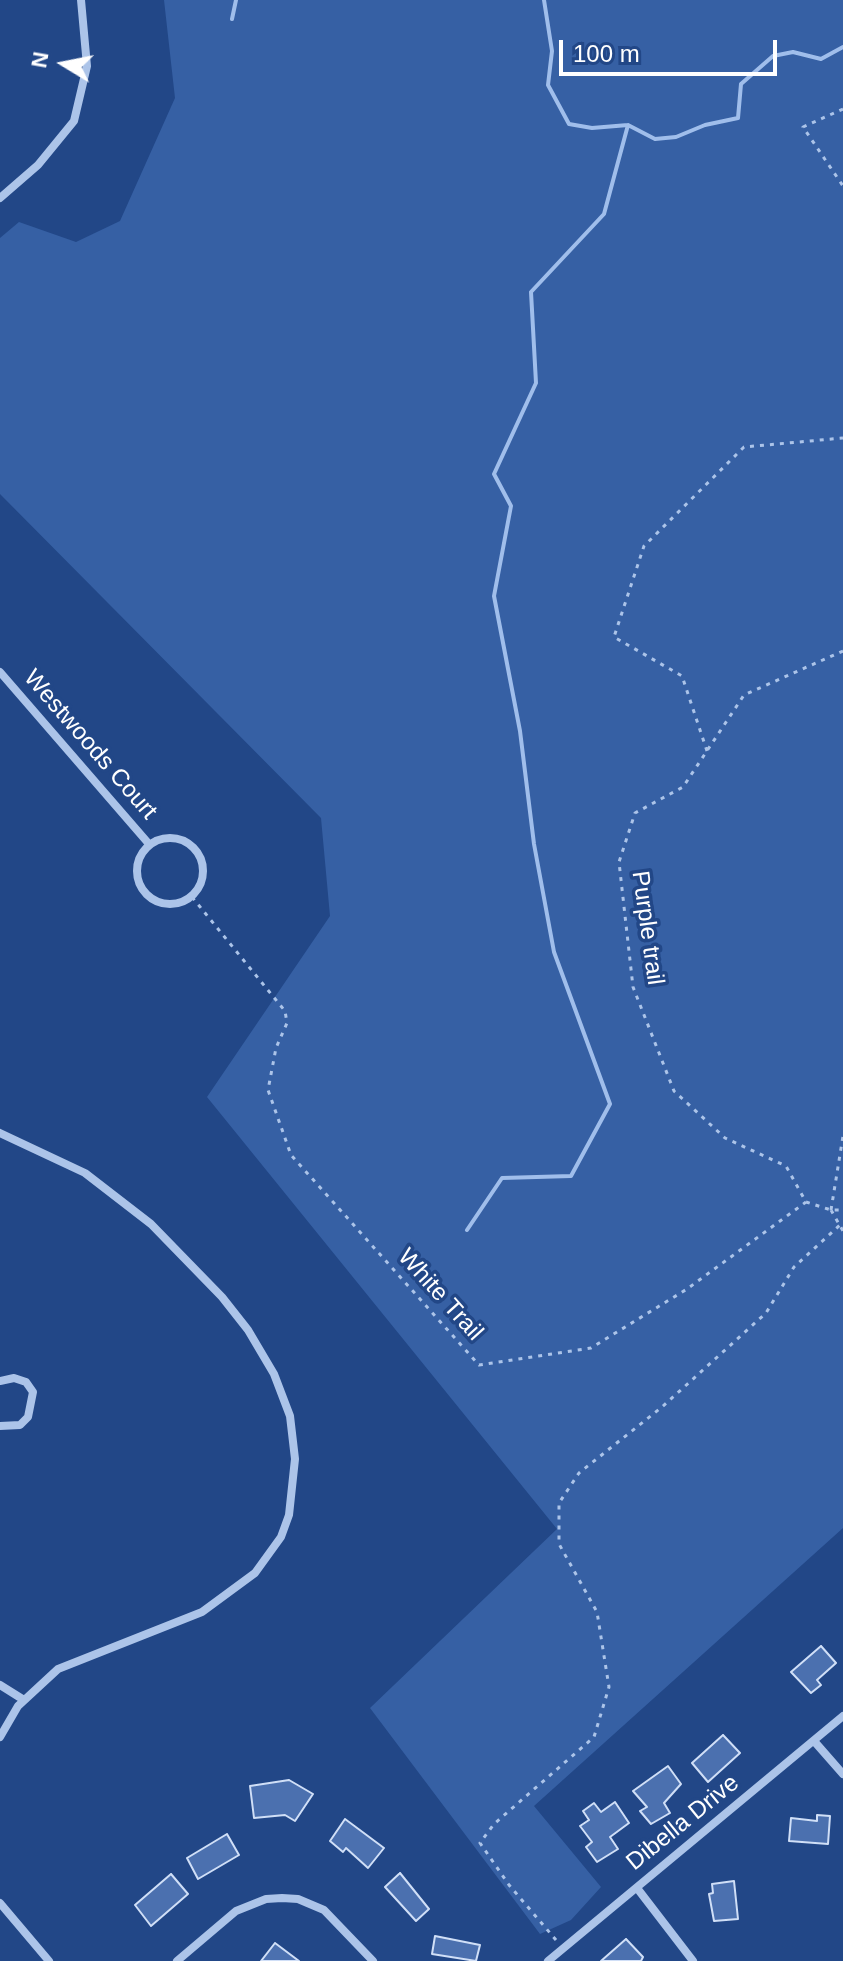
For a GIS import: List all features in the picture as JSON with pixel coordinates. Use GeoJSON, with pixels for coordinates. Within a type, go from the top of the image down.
{"type":"FeatureCollection","features":[{"type":"Feature","properties":{"kind":"street"},"geometry":{"type":"LineString","coordinates":[[0,198],[38,165],[74,121],[87,66],[81,0]]}},
{"type":"Feature","properties":{"kind":"street","name":"Westwoods Court"},"geometry":{"type":"LineString","coordinates":[[0,672],[149,844]]}},
{"type":"Feature","properties":{"kind":"street","name":"Westwoods Court"},"geometry":{"type":"LineString","coordinates":[[171,837],[193,845],[204,865],[203,877],[192,897],[172,904],[162,903],[144,892],[139,883],[138,862],[149,844],[171,837]]}},
{"type":"Feature","properties":{"kind":"street"},"geometry":{"type":"LineString","coordinates":[[0,1133],[85,1173],[151,1224],[222,1297],[248,1330],[274,1374],[290,1416],[295,1459],[291,1504],[281,1537],[255,1573],[202,1612],[58,1669],[24,1700],[0,1737]]}},
{"type":"Feature","properties":{"kind":"street"},"geometry":{"type":"LineString","coordinates":[[0,1381],[14,1378],[26,1382],[33,1392],[28,1417],[20,1425],[0,1426]]}},
{"type":"Feature","properties":{"kind":"street"},"geometry":{"type":"LineString","coordinates":[[0,1685],[24,1700]]}},
{"type":"Feature","properties":{"kind":"street","name":"Dibella Drive"},"geometry":{"type":"LineString","coordinates":[[548,1961],[843,1716]]}},
{"type":"Feature","properties":{"kind":"street"},"geometry":{"type":"LineString","coordinates":[[814,1741],[843,1774]]}},
{"type":"Feature","properties":{"kind":"street"},"geometry":{"type":"LineString","coordinates":[[637,1888],[693,1961]]}},
{"type":"Feature","properties":{"kind":"street"},"geometry":{"type":"LineString","coordinates":[[177,1961],[236,1911],[266,1899],[282,1898],[298,1899],[324,1910],[373,1961]]}},
{"type":"Feature","properties":{"kind":"street"},"geometry":{"type":"LineString","coordinates":[[0,1903],[49,1961]]}},
{"type":"Feature","properties":{"kind":"path"},"geometry":{"type":"LineString","coordinates":[[843,109],[803,127],[843,186]]}},
{"type":"Feature","properties":{"kind":"path"},"geometry":{"type":"LineString","coordinates":[[707,751],[682,676],[614,637],[644,546],[744,447],[843,438]]}},
{"type":"Feature","properties":{"kind":"path","name":"Purple trail"},"geometry":{"type":"LineString","coordinates":[[806,1202],[786,1166],[725,1138],[674,1091],[633,987],[619,862],[635,813],[683,787],[744,695],[843,651]]}},
{"type":"Feature","properties":{"kind":"path","name":"White Trail"},"geometry":{"type":"LineString","coordinates":[[192,897],[285,1011],[287,1023],[276,1048],[268,1090],[291,1155],[479,1365],[591,1348],[687,1289],[806,1202]]}},
{"type":"Feature","properties":{"kind":"path"},"geometry":{"type":"LineString","coordinates":[[843,1136],[831,1210],[843,1231]]}},
{"type":"Feature","properties":{"kind":"path"},"geometry":{"type":"LineString","coordinates":[[806,1202],[831,1210],[843,1210]]}},
{"type":"Feature","properties":{"kind":"path"},"geometry":{"type":"LineString","coordinates":[[564,1948],[509,1885],[480,1843],[494,1824],[594,1737],[609,1687],[597,1612],[559,1544],[559,1503],[579,1473],[662,1407],[766,1313],[794,1267],[840,1225]]}},
{"type":"Feature","properties":{"kind":"shaded area"},"geometry":{"type":"Polygon","coordinates":[[[164,0],[843,0],[843,1528],[534,1806],[601,1887],[571,1920],[540,1934],[370,1708],[557,1529],[207,1097],[330,916],[321,818],[0,494],[0,238],[19,222],[76,242],[120,221],[175,98],[164,0]]]}},
{"type":"Feature","properties":{"kind":"building"},"geometry":{"type":"Polygon","coordinates":[[[821,1646],[836,1663],[817,1680],[821,1685],[811,1693],[791,1672],[821,1646]]]}},
{"type":"Feature","properties":{"kind":"building"},"geometry":{"type":"Polygon","coordinates":[[[723,1735],[740,1753],[708,1782],[692,1763],[723,1735]]]}},
{"type":"Feature","properties":{"kind":"building"},"geometry":{"type":"Polygon","coordinates":[[[668,1766],[681,1784],[664,1803],[670,1813],[651,1824],[640,1811],[647,1807],[633,1791],[668,1766]]]}},
{"type":"Feature","properties":{"kind":"building"},"geometry":{"type":"Polygon","coordinates":[[[289,1780],[313,1794],[295,1821],[285,1815],[254,1818],[250,1786],[289,1780]]]}},
{"type":"Feature","properties":{"kind":"building"},"geometry":{"type":"Polygon","coordinates":[[[615,1802],[629,1823],[610,1837],[618,1849],[597,1862],[586,1847],[592,1842],[580,1826],[589,1820],[583,1811],[594,1803],[601,1812],[615,1802]]]}},
{"type":"Feature","properties":{"kind":"building"},"geometry":{"type":"Polygon","coordinates":[[[817,1815],[830,1816],[828,1844],[789,1841],[791,1818],[817,1821],[817,1815]]]}},
{"type":"Feature","properties":{"kind":"building"},"geometry":{"type":"Polygon","coordinates":[[[345,1819],[384,1848],[368,1868],[346,1848],[343,1852],[330,1841],[345,1819]]]}},
{"type":"Feature","properties":{"kind":"building"},"geometry":{"type":"Polygon","coordinates":[[[227,1834],[239,1855],[198,1879],[187,1858],[227,1834]]]}},
{"type":"Feature","properties":{"kind":"building"},"geometry":{"type":"Polygon","coordinates":[[[400,1873],[429,1909],[416,1921],[385,1887],[400,1873]]]}},
{"type":"Feature","properties":{"kind":"building"},"geometry":{"type":"Polygon","coordinates":[[[171,1874],[188,1894],[151,1926],[135,1905],[171,1874]]]}},
{"type":"Feature","properties":{"kind":"building"},"geometry":{"type":"Polygon","coordinates":[[[734,1881],[738,1919],[714,1921],[709,1894],[713,1893],[712,1884],[734,1881]]]}},
{"type":"Feature","properties":{"kind":"building"},"geometry":{"type":"Polygon","coordinates":[[[435,1936],[480,1945],[476,1961],[432,1954],[435,1936]]]}},
{"type":"Feature","properties":{"kind":"building"},"geometry":{"type":"Polygon","coordinates":[[[626,1939],[643,1957],[641,1961],[601,1961],[626,1939]]]}},
{"type":"Feature","properties":{"kind":"building"},"geometry":{"type":"Polygon","coordinates":[[[275,1943],[299,1961],[261,1961],[275,1943]]]}},
{"type":"Feature","properties":{"kind":"waterway"},"geometry":{"type":"LineString","coordinates":[[232,19],[236,0]]}},
{"type":"Feature","properties":{"kind":"waterway"},"geometry":{"type":"LineString","coordinates":[[544,0],[552,51],[548,85],[569,124],[592,128],[628,125],[655,139],[676,137],[705,125],[738,118],[741,84],[773,56],[793,52],[821,59],[843,47]]}},
{"type":"Feature","properties":{"kind":"waterway"},"geometry":{"type":"LineString","coordinates":[[467,1230],[502,1178],[571,1176],[610,1104],[554,952],[534,844],[520,731],[494,596],[511,506],[494,474],[536,383],[531,292],[604,214],[628,125]]}}]}
